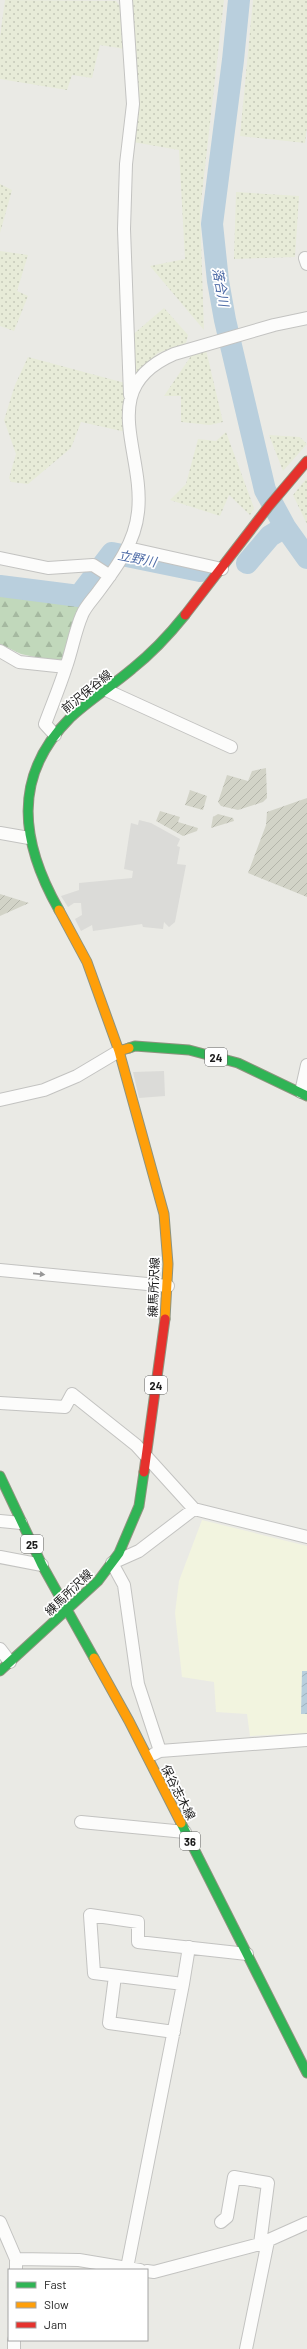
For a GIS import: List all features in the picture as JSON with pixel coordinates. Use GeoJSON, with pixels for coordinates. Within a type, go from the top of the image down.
{"type":"FeatureCollection","features":[{"type":"Feature","properties":{"kind":"main road","name":"前沢保谷線"},"geometry":{"type":"LineString","coordinates":[[120,1051],[82,951],[38,874],[29,838],[27,809],[37,771],[45,748],[55,735],[81,708],[106,690],[160,644],[222,569],[284,486],[307,461]]}},
{"type":"Feature","properties":{"kind":"main road","name":"24"},"geometry":{"type":"LineString","coordinates":[[120,1051],[135,1046],[189,1050],[238,1063],[304,1094]]}},
{"type":"Feature","properties":{"kind":"main road","name":"練馬所沢線"},"geometry":{"type":"LineString","coordinates":[[0,1671],[94,1586],[112,1563],[124,1543],[138,1506],[146,1458],[168,1286],[164,1214],[120,1051]]}},
{"type":"Feature","properties":{"kind":"main road","name":"25"},"geometry":{"type":"LineString","coordinates":[[0,1476],[42,1565],[68,1611]]}},
{"type":"Feature","properties":{"kind":"main road","name":"保谷志木線"},"geometry":{"type":"LineString","coordinates":[[68,1611],[147,1758],[248,1954],[307,2073]]}},
{"type":"Feature","properties":{"kind":"street"},"geometry":{"type":"LineString","coordinates":[[55,735],[45,724],[66,667],[82,614],[107,573],[118,566],[127,549],[138,513],[139,495],[129,428],[130,398],[124,229],[126,164],[133,104],[126,0]]}},
{"type":"Feature","properties":{"kind":"street"},"geometry":{"type":"LineString","coordinates":[[130,398],[137,381],[161,360],[208,343],[307,318]]}},
{"type":"Feature","properties":{"kind":"street"},"geometry":{"type":"LineString","coordinates":[[127,549],[222,569]]}},
{"type":"Feature","properties":{"kind":"street"},"geometry":{"type":"LineString","coordinates":[[0,558],[48,568],[93,565],[107,573]]}},
{"type":"Feature","properties":{"kind":"street"},"geometry":{"type":"LineString","coordinates":[[0,651],[19,662],[66,667]]}},
{"type":"Feature","properties":{"kind":"street"},"geometry":{"type":"LineString","coordinates":[[106,690],[231,747]]}},
{"type":"Feature","properties":{"kind":"street"},"geometry":{"type":"LineString","coordinates":[[0,833],[29,838]]}},
{"type":"Feature","properties":{"kind":"street"},"geometry":{"type":"LineString","coordinates":[[0,1100],[44,1090],[64,1082],[120,1051]]}},
{"type":"Feature","properties":{"kind":"street"},"geometry":{"type":"LineString","coordinates":[[304,1094],[307,1065]]}},
{"type":"Feature","properties":{"kind":"street"},"geometry":{"type":"LineString","coordinates":[[0,1270],[168,1286]]}},
{"type":"Feature","properties":{"kind":"street"},"geometry":{"type":"LineString","coordinates":[[0,1403],[65,1407],[72,1394],[136,1445],[146,1458],[194,1509],[307,1537]]}},
{"type":"Feature","properties":{"kind":"street"},"geometry":{"type":"LineString","coordinates":[[160,1752],[138,1684],[124,1585],[112,1563],[139,1551],[194,1509]]}},
{"type":"Feature","properties":{"kind":"street"},"geometry":{"type":"LineString","coordinates":[[0,1521],[21,1523]]}},
{"type":"Feature","properties":{"kind":"street"},"geometry":{"type":"LineString","coordinates":[[0,1557],[42,1565]]}},
{"type":"Feature","properties":{"kind":"street"},"geometry":{"type":"LineString","coordinates":[[0,1649],[10,1662]]}},
{"type":"Feature","properties":{"kind":"street"},"geometry":{"type":"LineString","coordinates":[[147,1758],[160,1752],[307,1740]]}},
{"type":"Feature","properties":{"kind":"street"},"geometry":{"type":"LineString","coordinates":[[81,1822],[185,1832]]}},
{"type":"Feature","properties":{"kind":"street"},"geometry":{"type":"LineString","coordinates":[[183,1984],[94,1973],[90,1914],[138,1922],[138,1942],[248,1954]]}},
{"type":"Feature","properties":{"kind":"street"},"geometry":{"type":"LineString","coordinates":[[127,2268],[174,2032],[189,1948]]}},
{"type":"Feature","properties":{"kind":"street"},"geometry":{"type":"LineString","coordinates":[[115,1976],[109,2023],[174,2032]]}},
{"type":"Feature","properties":{"kind":"street"},"geometry":{"type":"LineString","coordinates":[[221,2222],[227,2217],[234,2177],[268,2183],[264,2243],[246,2349]]}},
{"type":"Feature","properties":{"kind":"street"},"geometry":{"type":"LineString","coordinates":[[0,2222],[16,2265],[79,2260],[134,2269]]}},
{"type":"Feature","properties":{"kind":"street"},"geometry":{"type":"LineString","coordinates":[[148,2271],[154,2272],[186,2265],[264,2243],[307,2223]]}},
{"type":"Feature","properties":{"kind":"shaded area"},"geometry":{"type":"Polygon","coordinates":[[[5,0],[116,1],[120,6],[125,49],[100,45],[92,78],[72,75],[67,90],[0,79],[0,37],[5,0]]]}},
{"type":"Feature","properties":{"kind":"shaded area"},"geometry":{"type":"Polygon","coordinates":[[[126,0],[224,0],[200,211],[204,330],[150,266],[185,259],[179,150],[133,142],[126,0]]]}},
{"type":"Feature","properties":{"kind":"shaded area"},"geometry":{"type":"Polygon","coordinates":[[[253,0],[307,0],[307,127],[305,143],[240,136],[253,0]]]}},
{"type":"Feature","properties":{"kind":"shaded area"},"geometry":{"type":"Polygon","coordinates":[[[0,184],[12,190],[0,233],[0,184]]]}},
{"type":"Feature","properties":{"kind":"shaded area"},"geometry":{"type":"Polygon","coordinates":[[[236,192],[299,196],[295,257],[234,259],[236,192]]]}},
{"type":"Feature","properties":{"kind":"shaded area"},"geometry":{"type":"Polygon","coordinates":[[[0,251],[28,255],[17,291],[28,296],[14,331],[0,326],[0,251]]]}},
{"type":"Feature","properties":{"kind":"shaded area"},"geometry":{"type":"Polygon","coordinates":[[[164,308],[188,335],[186,343],[158,353],[135,375],[132,372],[130,337],[164,308]]]}},
{"type":"Feature","properties":{"kind":"shaded area"},"geometry":{"type":"Polygon","coordinates":[[[206,350],[223,422],[210,425],[181,422],[181,396],[164,396],[193,353],[206,350]]]}},
{"type":"Feature","properties":{"kind":"shaded area"},"geometry":{"type":"Polygon","coordinates":[[[28,357],[125,383],[126,432],[81,422],[71,448],[28,484],[11,482],[9,478],[16,454],[4,420],[15,385],[28,357]]]}},
{"type":"Feature","properties":{"kind":"shaded area"},"geometry":{"type":"Polygon","coordinates":[[[226,432],[254,508],[250,515],[229,495],[220,516],[170,500],[186,484],[198,439],[216,441],[226,432]]]}},
{"type":"Feature","properties":{"kind":"shaded area"},"geometry":{"type":"Polygon","coordinates":[[[269,435],[300,437],[307,444],[283,471],[269,435]]]}},
{"type":"Feature","properties":{"kind":"shaded area"},"geometry":{"type":"Polygon","coordinates":[[[307,478],[307,524],[293,495],[307,478]]]}},
{"type":"Feature","properties":{"kind":"shaded area"},"geometry":{"type":"Polygon","coordinates":[[[266,768],[267,798],[263,802],[238,810],[221,806],[218,802],[227,775],[248,781],[252,771],[266,768]]]}},
{"type":"Feature","properties":{"kind":"shaded area"},"geometry":{"type":"Polygon","coordinates":[[[190,790],[207,796],[203,810],[185,805],[190,790]]]}},
{"type":"Feature","properties":{"kind":"shaded area"},"geometry":{"type":"Polygon","coordinates":[[[307,798],[307,897],[248,873],[266,825],[267,812],[307,798]]]}},
{"type":"Feature","properties":{"kind":"shaded area"},"geometry":{"type":"Polygon","coordinates":[[[160,811],[180,817],[178,822],[198,828],[197,831],[183,836],[156,821],[160,811]]]}},
{"type":"Feature","properties":{"kind":"shaded area"},"geometry":{"type":"Polygon","coordinates":[[[218,814],[233,818],[234,821],[211,828],[213,817],[218,814]]]}},
{"type":"Feature","properties":{"kind":"shaded area"},"geometry":{"type":"Polygon","coordinates":[[[139,820],[151,823],[180,839],[177,846],[180,847],[177,864],[186,865],[175,922],[169,927],[164,922],[163,929],[143,927],[142,924],[93,931],[92,925],[81,931],[75,919],[82,915],[81,903],[74,903],[68,907],[61,896],[79,890],[79,883],[132,878],[133,871],[124,869],[131,823],[138,825],[139,820]]]}},
{"type":"Feature","properties":{"kind":"shaded area"},"geometry":{"type":"Polygon","coordinates":[[[0,894],[29,903],[0,916],[0,894]]]}},
{"type":"Feature","properties":{"kind":"shaded area"},"geometry":{"type":"Polygon","coordinates":[[[164,1071],[165,1096],[139,1098],[133,1072],[164,1071]]]}},
{"type":"Feature","properties":{"kind":"shaded area"},"geometry":{"type":"Polygon","coordinates":[[[202,1520],[307,1546],[307,1733],[250,1736],[247,1714],[216,1712],[214,1682],[182,1677],[175,1613],[179,1581],[202,1520]]]}},
{"type":"Feature","properties":{"kind":"green space"},"geometry":{"type":"Polygon","coordinates":[[[0,590],[86,601],[64,658],[58,662],[21,654],[0,644],[0,590]]]}},
{"type":"Feature","properties":{"kind":"water"},"geometry":{"type":"Polygon","coordinates":[[[302,1671],[307,1671],[307,1714],[301,1714],[302,1671]]]}},
{"type":"Feature","properties":{"kind":"waterway","name":"落合川"},"geometry":{"type":"LineString","coordinates":[[239,0],[233,60],[212,224],[218,281],[225,320],[265,490],[285,527],[307,558]]}},
{"type":"Feature","properties":{"kind":"waterway","name":"立野川"},"geometry":{"type":"LineString","coordinates":[[247,563],[270,536],[285,527]]}},
{"type":"Feature","properties":{"kind":"waterway","name":"立野川"},"geometry":{"type":"LineString","coordinates":[[0,586],[79,596],[112,553],[200,571]]}},
{"type":"Feature","properties":{"kind":"traffic: fast"},"geometry":{"type":"LineString","coordinates":[[59,910],[46,885],[36,860],[30,835],[28,811],[31,787],[38,763],[51,740],[70,718],[146,657],[185,615]]}},
{"type":"Feature","properties":{"kind":"traffic: fast"},"geometry":{"type":"LineString","coordinates":[[129,1048],[135,1046],[189,1050],[238,1063],[307,1096]]}},
{"type":"Feature","properties":{"kind":"traffic: fast"},"geometry":{"type":"LineString","coordinates":[[0,1671],[98,1581],[119,1553],[139,1506],[144,1472]]}},
{"type":"Feature","properties":{"kind":"traffic: fast"},"geometry":{"type":"LineString","coordinates":[[0,1476],[42,1565],[94,1658]]}},
{"type":"Feature","properties":{"kind":"traffic: fast"},"geometry":{"type":"LineString","coordinates":[[181,1823],[307,2073]]}},
{"type":"Feature","properties":{"kind":"traffic: slow"},"geometry":{"type":"LineString","coordinates":[[59,910],[87,962],[119,1051]]}},
{"type":"Feature","properties":{"kind":"traffic: slow"},"geometry":{"type":"LineString","coordinates":[[129,1048],[119,1051],[164,1214],[168,1264],[165,1319]]}},
{"type":"Feature","properties":{"kind":"traffic: slow"},"geometry":{"type":"LineString","coordinates":[[94,1658],[129,1721],[181,1823]]}},
{"type":"Feature","properties":{"kind":"traffic: jam"},"geometry":{"type":"LineString","coordinates":[[185,615],[269,506],[307,461]]}},
{"type":"Feature","properties":{"kind":"traffic: jam"},"geometry":{"type":"LineString","coordinates":[[144,1472],[165,1319]]}}]}
